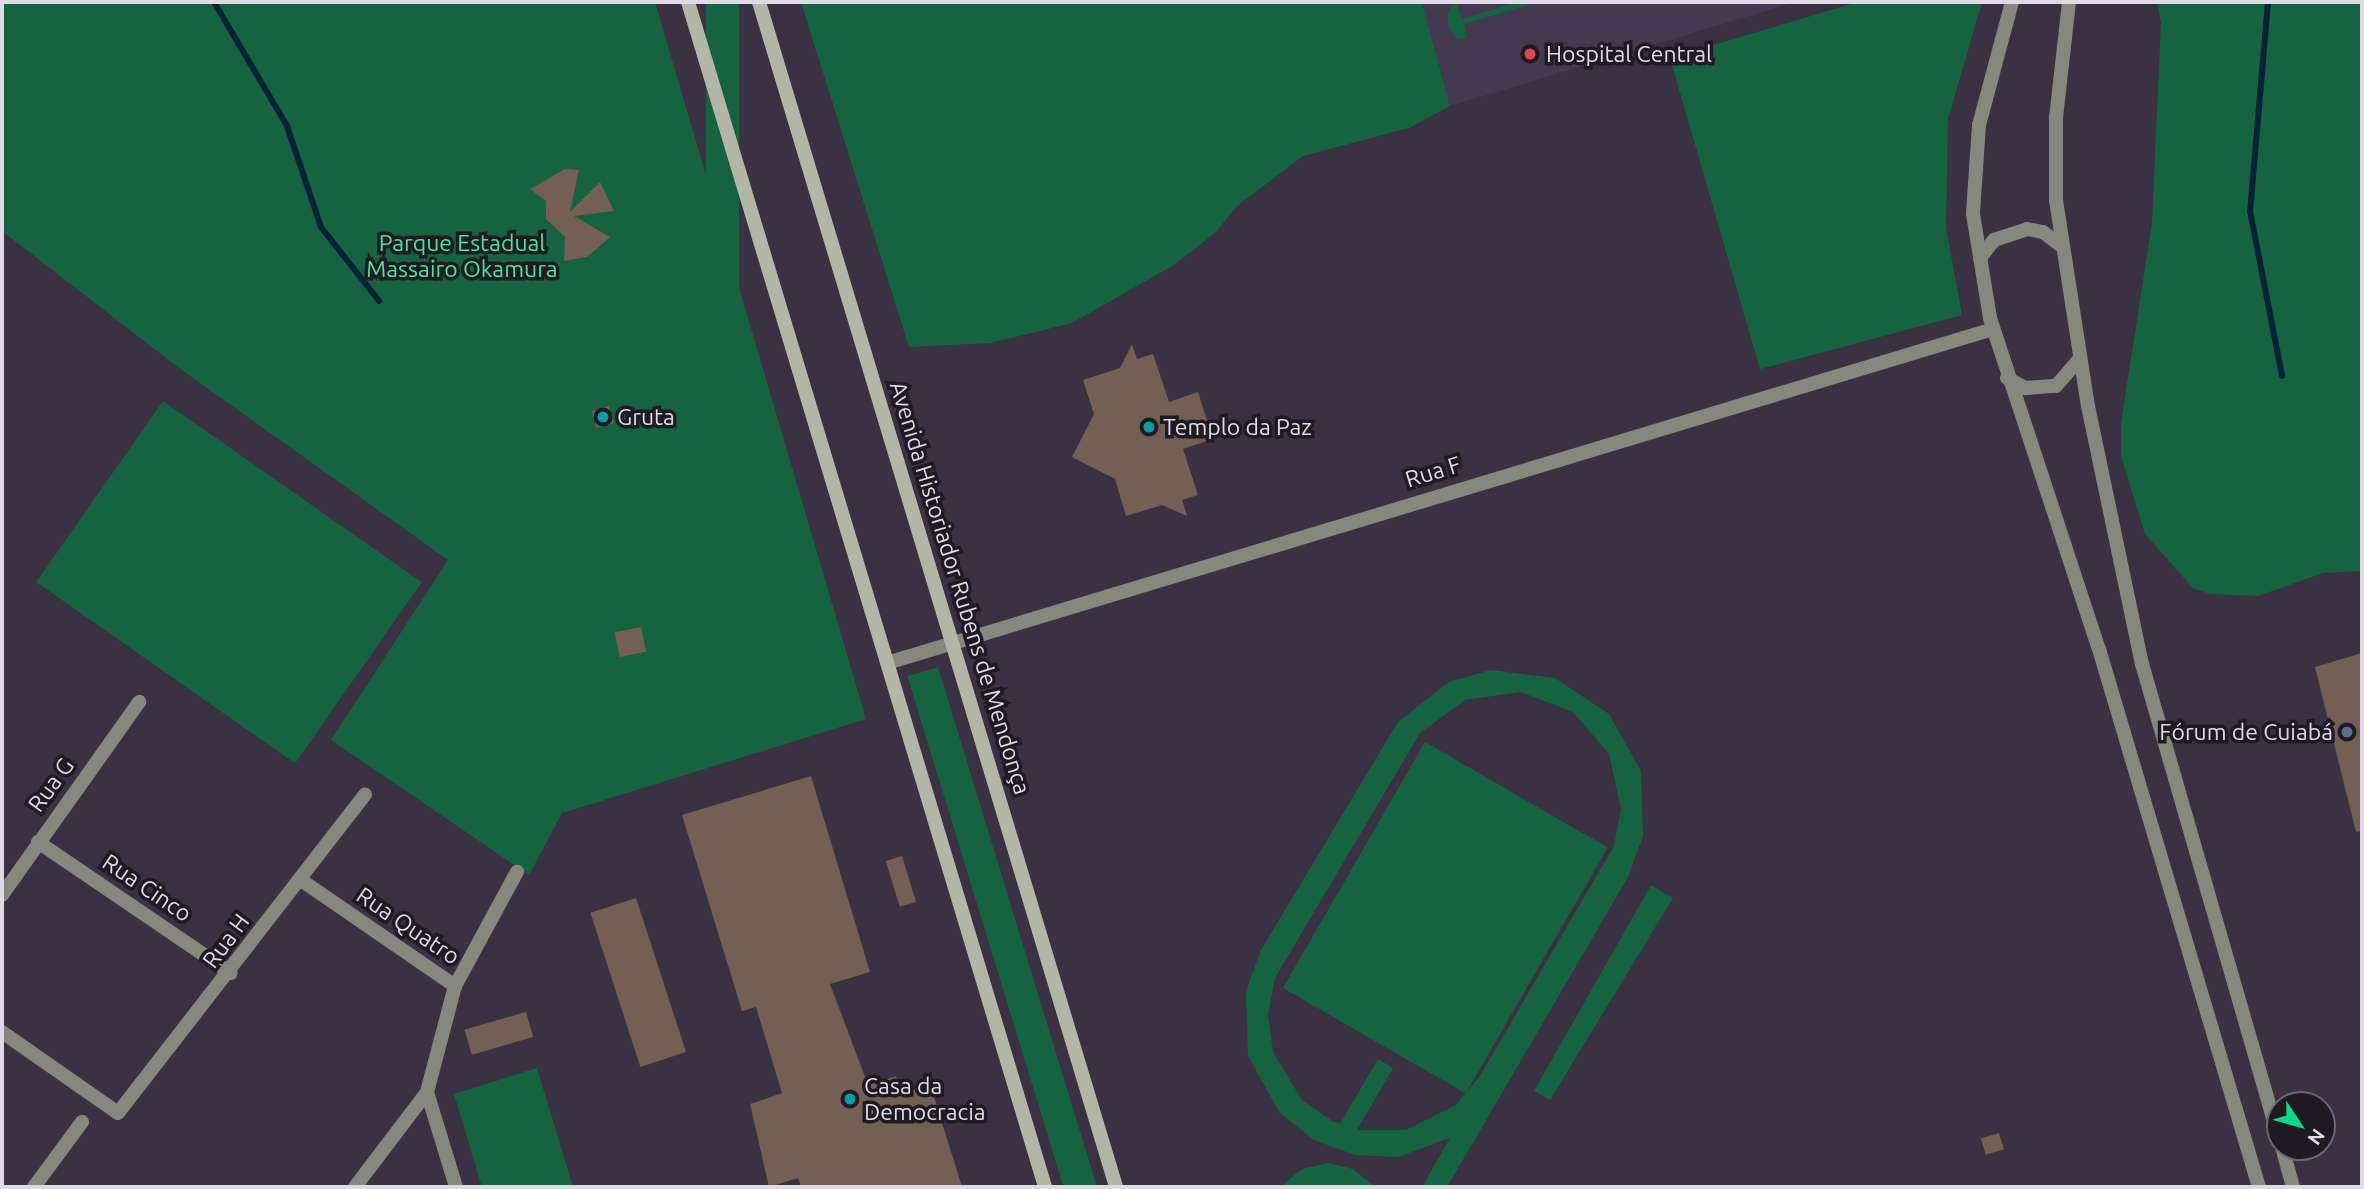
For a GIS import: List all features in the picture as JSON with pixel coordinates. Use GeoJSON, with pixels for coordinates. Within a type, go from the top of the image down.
{"type":"FeatureCollection","features":[{"type":"Feature","properties":{"kind":"main road"},"geometry":{"type":"LineString","coordinates":[[688,2],[1045,1187]]}},
{"type":"Feature","properties":{"kind":"main road","name":"Avenida Historiador Rubens de Mendonça"},"geometry":{"type":"LineString","coordinates":[[759,2],[1116,1187]]}},
{"type":"Feature","properties":{"kind":"street"},"geometry":{"type":"LineString","coordinates":[[2011,2],[1979,125],[1973,214],[1993,328],[2007,379],[2099,649],[2259,1187]]}},
{"type":"Feature","properties":{"kind":"street"},"geometry":{"type":"LineString","coordinates":[[2069,2],[2054,159],[2063,247],[2080,358],[2142,664],[2266,1093]]}},
{"type":"Feature","properties":{"kind":"street"},"geometry":{"type":"LineString","coordinates":[[1980,258],[1994,240],[2027,229],[2043,232],[2063,247]]}},
{"type":"Feature","properties":{"kind":"street","name":"Rua F"},"geometry":{"type":"LineString","coordinates":[[887,663],[952,639],[1993,328]]}},
{"type":"Feature","properties":{"kind":"street"},"geometry":{"type":"LineString","coordinates":[[2007,379],[2025,388],[2056,386],[2080,358]]}},
{"type":"Feature","properties":{"kind":"street","name":"Rua G"},"geometry":{"type":"LineString","coordinates":[[2,895],[139,702]]}},
{"type":"Feature","properties":{"kind":"street","name":"Rua H"},"geometry":{"type":"LineString","coordinates":[[2,1032],[118,1113],[231,973],[365,794]]}},
{"type":"Feature","properties":{"kind":"street","name":"Rua Cinco"},"geometry":{"type":"LineString","coordinates":[[38,842],[231,973]]}},
{"type":"Feature","properties":{"kind":"street"},"geometry":{"type":"LineString","coordinates":[[455,986],[517,873]]}},
{"type":"Feature","properties":{"kind":"street","name":"Rua Quatro"},"geometry":{"type":"LineString","coordinates":[[301,880],[455,986],[427,1092]]}},
{"type":"Feature","properties":{"kind":"street"},"geometry":{"type":"LineString","coordinates":[[355,1187],[427,1092]]}},
{"type":"Feature","properties":{"kind":"street"},"geometry":{"type":"LineString","coordinates":[[427,1092],[456,1187]]}},
{"type":"Feature","properties":{"kind":"street"},"geometry":{"type":"LineString","coordinates":[[34,1187],[82,1122]]}},
{"type":"Feature","properties":{"kind":"street"},"geometry":{"type":"LineString","coordinates":[[2286,1161],[2293,1187]]}},
{"type":"Feature","properties":{"kind":"shaded area","name":"Hospital Central"},"geometry":{"type":"Polygon","coordinates":[[[1422,2],[1796,2],[1450,106],[1422,2]]]}},
{"type":"Feature","properties":{"kind":"green space","name":"Parque Estadual Massairo Okamura"},"geometry":{"type":"Polygon","coordinates":[[[2,2],[655,2],[866,719],[562,813],[529,875],[331,740],[448,560],[179,368],[2,231],[2,2]]]}},
{"type":"Feature","properties":{"kind":"green space"},"geometry":{"type":"Polygon","coordinates":[[[706,2],[739,2],[739,675],[706,675],[706,2]]]}},
{"type":"Feature","properties":{"kind":"green space"},"geometry":{"type":"Polygon","coordinates":[[[801,2],[1422,2],[1450,106],[1409,128],[1303,156],[1237,206],[1216,232],[1174,265],[1072,323],[990,343],[909,347],[801,2]]]}},
{"type":"Feature","properties":{"kind":"green space"},"geometry":{"type":"Polygon","coordinates":[[[1518,2],[1538,2],[1464,24],[1467,39],[1456,38],[1450,29],[1447,16],[1452,5],[1457,4],[1462,19],[1518,2]]]}},
{"type":"Feature","properties":{"kind":"green space"},"geometry":{"type":"Polygon","coordinates":[[[1858,2],[1982,2],[1948,119],[1946,227],[1962,315],[1760,369],[1670,58],[1858,2]]]}},
{"type":"Feature","properties":{"kind":"green space"},"geometry":{"type":"Polygon","coordinates":[[[2157,2],[2362,2],[2362,571],[2323,573],[2258,596],[2210,594],[2193,588],[2145,534],[2121,456],[2121,423],[2152,223],[2161,23],[2157,2]]]}},
{"type":"Feature","properties":{"kind":"green space"},"geometry":{"type":"Polygon","coordinates":[[[163,401],[422,582],[295,763],[36,582],[163,401]]]}},
{"type":"Feature","properties":{"kind":"green space"},"geometry":{"type":"Polygon","coordinates":[[[938,667],[1097,1186],[1064,1187],[907,676],[938,667]]]}},
{"type":"Feature","properties":{"kind":"green space"},"geometry":{"type":"Polygon","coordinates":[[[1491,670],[1555,678],[1609,714],[1641,771],[1643,836],[1628,877],[1447,1187],[1422,1187],[1450,1138],[1398,1157],[1355,1155],[1314,1140],[1280,1113],[1248,1056],[1246,991],[1261,950],[1398,722],[1449,682],[1491,670]],[[1521,692],[1465,700],[1420,733],[1275,978],[1268,1015],[1273,1052],[1302,1100],[1332,1121],[1340,1124],[1378,1059],[1393,1068],[1357,1130],[1406,1130],[1456,1105],[1480,1076],[1614,846],[1621,809],[1609,754],[1573,712],[1521,692]]]}},
{"type":"Feature","properties":{"kind":"green space"},"geometry":{"type":"Polygon","coordinates":[[[1425,742],[1608,847],[1466,1093],[1283,988],[1425,742]]]}},
{"type":"Feature","properties":{"kind":"green space"},"geometry":{"type":"Polygon","coordinates":[[[1651,885],[1673,898],[1550,1100],[1534,1091],[1651,885]]]}},
{"type":"Feature","properties":{"kind":"green space"},"geometry":{"type":"Polygon","coordinates":[[[537,1068],[573,1187],[482,1187],[454,1094],[537,1068]]]}},
{"type":"Feature","properties":{"kind":"green space"},"geometry":{"type":"Polygon","coordinates":[[[1328,1163],[1353,1169],[1375,1187],[1280,1187],[1302,1169],[1328,1163]]]}},
{"type":"Feature","properties":{"kind":"building"},"geometry":{"type":"Polygon","coordinates":[[[565,169],[579,170],[570,212],[600,182],[614,211],[574,216],[610,237],[587,257],[564,261],[565,237],[546,219],[546,201],[530,189],[565,169]]]}},
{"type":"Feature","properties":{"kind":"building","name":"Templo da Paz"},"geometry":{"type":"Polygon","coordinates":[[[1132,344],[1137,359],[1153,354],[1169,402],[1198,392],[1213,439],[1183,449],[1198,495],[1182,500],[1187,516],[1162,505],[1126,516],[1115,479],[1072,457],[1094,414],[1083,380],[1120,368],[1132,344]]]}},
{"type":"Feature","properties":{"kind":"building","name":"Gruta"},"geometry":{"type":"Polygon","coordinates":[[[609,406],[614,423],[597,428],[592,411],[609,406]]]}},
{"type":"Feature","properties":{"kind":"building"},"geometry":{"type":"Polygon","coordinates":[[[641,627],[646,651],[620,657],[615,633],[641,627]]]}},
{"type":"Feature","properties":{"kind":"building","name":"Fórum de Cuiabá"},"geometry":{"type":"Polygon","coordinates":[[[2362,653],[2362,831],[2356,832],[2315,667],[2362,653]]]}},
{"type":"Feature","properties":{"kind":"building"},"geometry":{"type":"Polygon","coordinates":[[[811,776],[870,972],[830,984],[868,1085],[896,1076],[901,1092],[931,1087],[962,1187],[801,1187],[798,1178],[769,1187],[750,1104],[782,1093],[756,1007],[742,1011],[682,815],[811,776]]]}},
{"type":"Feature","properties":{"kind":"building"},"geometry":{"type":"Polygon","coordinates":[[[902,856],[916,902],[900,907],[886,861],[902,856]]]}},
{"type":"Feature","properties":{"kind":"building"},"geometry":{"type":"Polygon","coordinates":[[[636,898],[686,1052],[640,1067],[590,913],[636,898]]]}},
{"type":"Feature","properties":{"kind":"building"},"geometry":{"type":"Polygon","coordinates":[[[526,1012],[533,1037],[472,1055],[464,1030],[526,1012]]]}},
{"type":"Feature","properties":{"kind":"building"},"geometry":{"type":"Polygon","coordinates":[[[1999,1133],[2004,1149],[1986,1155],[1981,1139],[1999,1133]]]}},
{"type":"Feature","properties":{"kind":"waterway"},"geometry":{"type":"LineString","coordinates":[[214,2],[287,126],[321,227],[379,301]]}},
{"type":"Feature","properties":{"kind":"waterway"},"geometry":{"type":"LineString","coordinates":[[2268,2],[2250,211],[2282,376]]}},
{"type":"Feature","properties":{"kind":"place","name":"Hospital Central"},"geometry":{"type":"Point","coordinates":[1530,54]}},
{"type":"Feature","properties":{"kind":"place","name":"Gruta"},"geometry":{"type":"Point","coordinates":[603,417]}},
{"type":"Feature","properties":{"kind":"place","name":"Templo da Paz"},"geometry":{"type":"Point","coordinates":[1149,427]}},
{"type":"Feature","properties":{"kind":"place","name":"Fórum de Cuiabá"},"geometry":{"type":"Point","coordinates":[2347,732]}},
{"type":"Feature","properties":{"kind":"place","name":"Casa da Democracia"},"geometry":{"type":"Point","coordinates":[850,1099]}}]}
